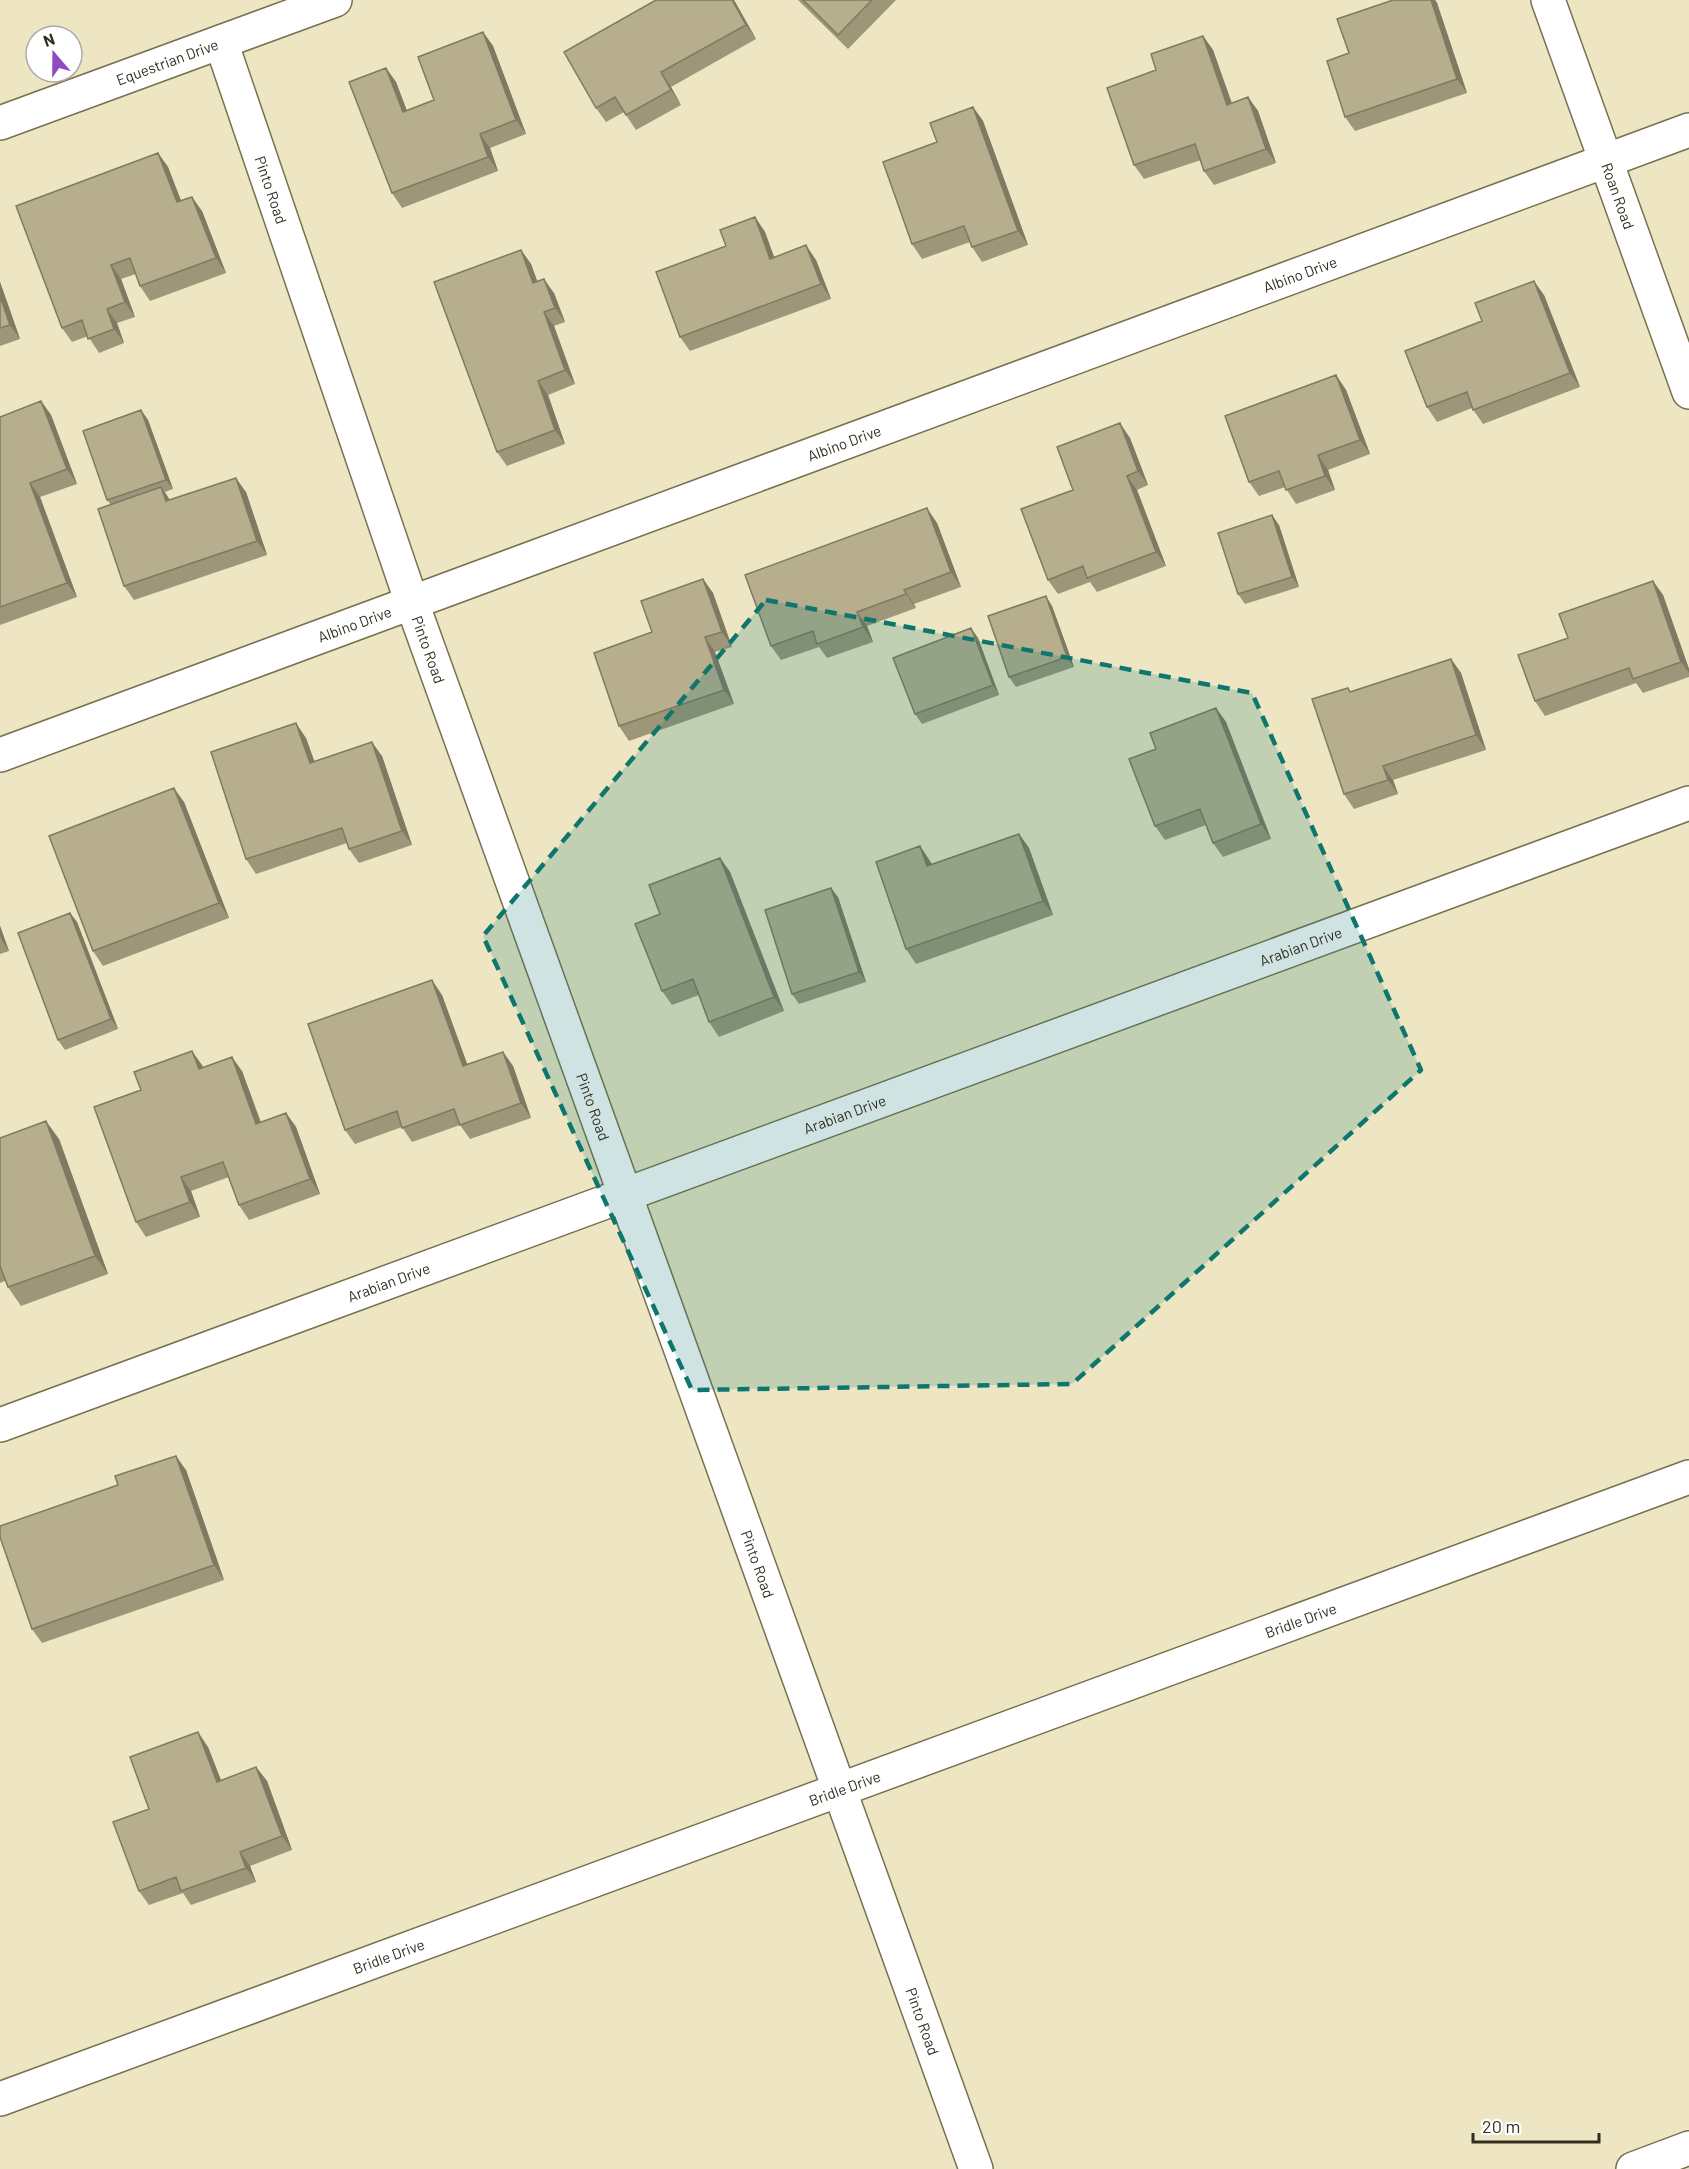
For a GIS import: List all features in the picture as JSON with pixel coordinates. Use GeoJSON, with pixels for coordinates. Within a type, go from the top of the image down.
{"type":"FeatureCollection","features":[{"type":"Feature","properties":{"kind":"street","name":"Equestrian Drive"},"geometry":{"type":"LineString","coordinates":[[0,123],[335,0]]}},
{"type":"Feature","properties":{"kind":"street","name":"Roan Road"},"geometry":{"type":"LineString","coordinates":[[1548,0],[1689,392]]}},
{"type":"Feature","properties":{"kind":"street","name":"Pinto Road"},"geometry":{"type":"LineString","coordinates":[[220,42],[411,603],[976,2169]]}},
{"type":"Feature","properties":{"kind":"street","name":"Albino Drive"},"geometry":{"type":"LineString","coordinates":[[0,756],[1689,130]]}},
{"type":"Feature","properties":{"kind":"street","name":"Arabian Drive"},"geometry":{"type":"LineString","coordinates":[[0,1425],[1689,803]]}},
{"type":"Feature","properties":{"kind":"street","name":"Bridle Drive"},"geometry":{"type":"LineString","coordinates":[[0,2099],[1689,1477]]}},
{"type":"Feature","properties":{"kind":"street"},"geometry":{"type":"LineString","coordinates":[[1633,2169],[1689,2148]]}},
{"type":"Feature","properties":{"kind":"highlighted area"},"geometry":{"type":"Polygon","coordinates":[[[766,600],[1252,693],[1421,1070],[1072,1384],[692,1390],[483,936],[766,600]]]}},
{"type":"Feature","properties":{"kind":"building"},"geometry":{"type":"Polygon","coordinates":[[[656,0],[732,0],[746,25],[661,72],[671,90],[626,115],[615,97],[596,108],[564,52],[656,0]]]}},
{"type":"Feature","properties":{"kind":"building"},"geometry":{"type":"Polygon","coordinates":[[[803,0],[872,0],[838,35],[803,0]]]}},
{"type":"Feature","properties":{"kind":"building"},"geometry":{"type":"Polygon","coordinates":[[[1393,0],[1431,0],[1457,79],[1345,117],[1327,61],[1349,53],[1337,19],[1393,0]]]}},
{"type":"Feature","properties":{"kind":"building"},"geometry":{"type":"Polygon","coordinates":[[[483,32],[516,120],[480,134],[488,157],[392,193],[349,82],[386,68],[403,112],[434,100],[418,57],[483,32]]]}},
{"type":"Feature","properties":{"kind":"building"},"geometry":{"type":"Polygon","coordinates":[[[1203,36],[1227,105],[1248,97],[1266,149],[1204,171],[1195,144],[1134,165],[1107,88],[1156,70],[1151,54],[1203,36]]]}},
{"type":"Feature","properties":{"kind":"building"},"geometry":{"type":"Polygon","coordinates":[[[973,107],[1018,231],[972,247],[964,226],[912,244],[883,162],[937,142],[930,123],[973,107]]]}},
{"type":"Feature","properties":{"kind":"building"},"geometry":{"type":"Polygon","coordinates":[[[158,153],[177,202],[192,197],[216,258],[140,286],[130,258],[111,265],[125,302],[107,309],[114,329],[88,339],[82,320],[62,328],[16,206],[158,153]]]}},
{"type":"Feature","properties":{"kind":"building"},"geometry":{"type":"Polygon","coordinates":[[[755,217],[770,259],[806,245],[821,284],[680,337],[656,272],[726,246],[720,230],[755,217]]]}},
{"type":"Feature","properties":{"kind":"building"},"geometry":{"type":"Polygon","coordinates":[[[521,250],[533,283],[544,279],[555,308],[544,312],[565,370],[538,381],[555,430],[497,452],[434,282],[521,250]]]}},
{"type":"Feature","properties":{"kind":"building"},"geometry":{"type":"Polygon","coordinates":[[[1534,281],[1570,373],[1473,410],[1467,392],[1427,407],[1405,351],[1482,321],[1475,303],[1534,281]]]}},
{"type":"Feature","properties":{"kind":"building"},"geometry":{"type":"Polygon","coordinates":[[[0,296],[10,325],[0,328],[0,296]]]}},
{"type":"Feature","properties":{"kind":"building"},"geometry":{"type":"Polygon","coordinates":[[[1336,375],[1360,440],[1318,455],[1325,476],[1286,490],[1279,471],[1249,482],[1225,416],[1336,375]]]}},
{"type":"Feature","properties":{"kind":"building"},"geometry":{"type":"Polygon","coordinates":[[[41,401],[67,469],[30,483],[67,583],[0,607],[0,417],[41,401]]]}},
{"type":"Feature","properties":{"kind":"building"},"geometry":{"type":"Polygon","coordinates":[[[141,410],[166,480],[107,500],[83,431],[141,410]]]}},
{"type":"Feature","properties":{"kind":"building"},"geometry":{"type":"Polygon","coordinates":[[[1120,423],[1138,471],[1127,476],[1156,552],[1087,578],[1083,566],[1048,580],[1021,509],[1073,490],[1057,447],[1120,423]]]}},
{"type":"Feature","properties":{"kind":"building"},"geometry":{"type":"Polygon","coordinates":[[[236,478],[257,541],[124,586],[98,509],[161,487],[166,501],[236,478]]]}},
{"type":"Feature","properties":{"kind":"building"},"geometry":{"type":"Polygon","coordinates":[[[927,508],[951,572],[904,590],[906,594],[857,612],[863,627],[817,644],[813,631],[771,646],[745,575],[927,508]]]}},
{"type":"Feature","properties":{"kind":"building"},"geometry":{"type":"Polygon","coordinates":[[[1272,515],[1292,577],[1238,594],[1218,533],[1272,515]]]}},
{"type":"Feature","properties":{"kind":"building"},"geometry":{"type":"Polygon","coordinates":[[[703,579],[722,632],[705,637],[724,690],[619,726],[594,653],[652,632],[641,601],[703,579]]]}},
{"type":"Feature","properties":{"kind":"building"},"geometry":{"type":"Polygon","coordinates":[[[1653,581],[1681,662],[1633,679],[1629,668],[1535,701],[1518,655],[1568,638],[1559,614],[1653,581]]]}},
{"type":"Feature","properties":{"kind":"building"},"geometry":{"type":"Polygon","coordinates":[[[1046,596],[1067,657],[1009,677],[988,616],[1046,596]]]}},
{"type":"Feature","properties":{"kind":"building"},"geometry":{"type":"Polygon","coordinates":[[[971,628],[993,685],[915,714],[893,658],[971,628]]]}},
{"type":"Feature","properties":{"kind":"building"},"geometry":{"type":"Polygon","coordinates":[[[1451,659],[1476,735],[1383,766],[1388,780],[1344,794],[1312,699],[1348,688],[1350,692],[1451,659]]]}},
{"type":"Feature","properties":{"kind":"building"},"geometry":{"type":"Polygon","coordinates":[[[1216,708],[1261,824],[1213,843],[1200,809],[1155,826],[1129,759],[1156,749],[1150,733],[1216,708]]]}},
{"type":"Feature","properties":{"kind":"building"},"geometry":{"type":"Polygon","coordinates":[[[296,723],[310,763],[372,742],[402,831],[349,849],[342,828],[246,859],[211,752],[296,723]]]}},
{"type":"Feature","properties":{"kind":"building"},"geometry":{"type":"Polygon","coordinates":[[[174,788],[219,903],[93,951],[49,836],[174,788]]]}},
{"type":"Feature","properties":{"kind":"building"},"geometry":{"type":"Polygon","coordinates":[[[1019,834],[1043,901],[906,949],[876,862],[920,846],[927,866],[1019,834]]]}},
{"type":"Feature","properties":{"kind":"building"},"geometry":{"type":"Polygon","coordinates":[[[720,858],[774,997],[709,1022],[693,979],[662,991],[635,924],[660,914],[649,885],[720,858]]]}},
{"type":"Feature","properties":{"kind":"building"},"geometry":{"type":"Polygon","coordinates":[[[831,888],[859,972],[792,994],[765,910],[831,888]]]}},
{"type":"Feature","properties":{"kind":"building"},"geometry":{"type":"Polygon","coordinates":[[[70,913],[111,1019],[58,1040],[18,933],[70,913]]]}},
{"type":"Feature","properties":{"kind":"building"},"geometry":{"type":"Polygon","coordinates":[[[432,980],[463,1066],[503,1052],[521,1103],[460,1125],[454,1109],[402,1128],[397,1111],[345,1130],[308,1024],[432,980]]]}},
{"type":"Feature","properties":{"kind":"building"},"geometry":{"type":"Polygon","coordinates":[[[192,1051],[199,1069],[232,1057],[256,1124],[286,1113],[310,1179],[239,1205],[223,1162],[181,1177],[190,1202],[136,1222],[94,1107],[141,1090],[134,1072],[192,1051]]]}},
{"type":"Feature","properties":{"kind":"building"},"geometry":{"type":"Polygon","coordinates":[[[46,1121],[95,1256],[8,1287],[0,1266],[0,1138],[46,1121]]]}},
{"type":"Feature","properties":{"kind":"building"},"geometry":{"type":"Polygon","coordinates":[[[176,1456],[214,1565],[32,1629],[0,1537],[0,1526],[118,1485],[115,1476],[176,1456]]]}},
{"type":"Feature","properties":{"kind":"building"},"geometry":{"type":"Polygon","coordinates":[[[198,1732],[217,1782],[256,1767],[282,1836],[240,1852],[246,1868],[181,1891],[176,1877],[139,1891],[113,1822],[149,1809],[130,1757],[198,1732]]]}}]}
